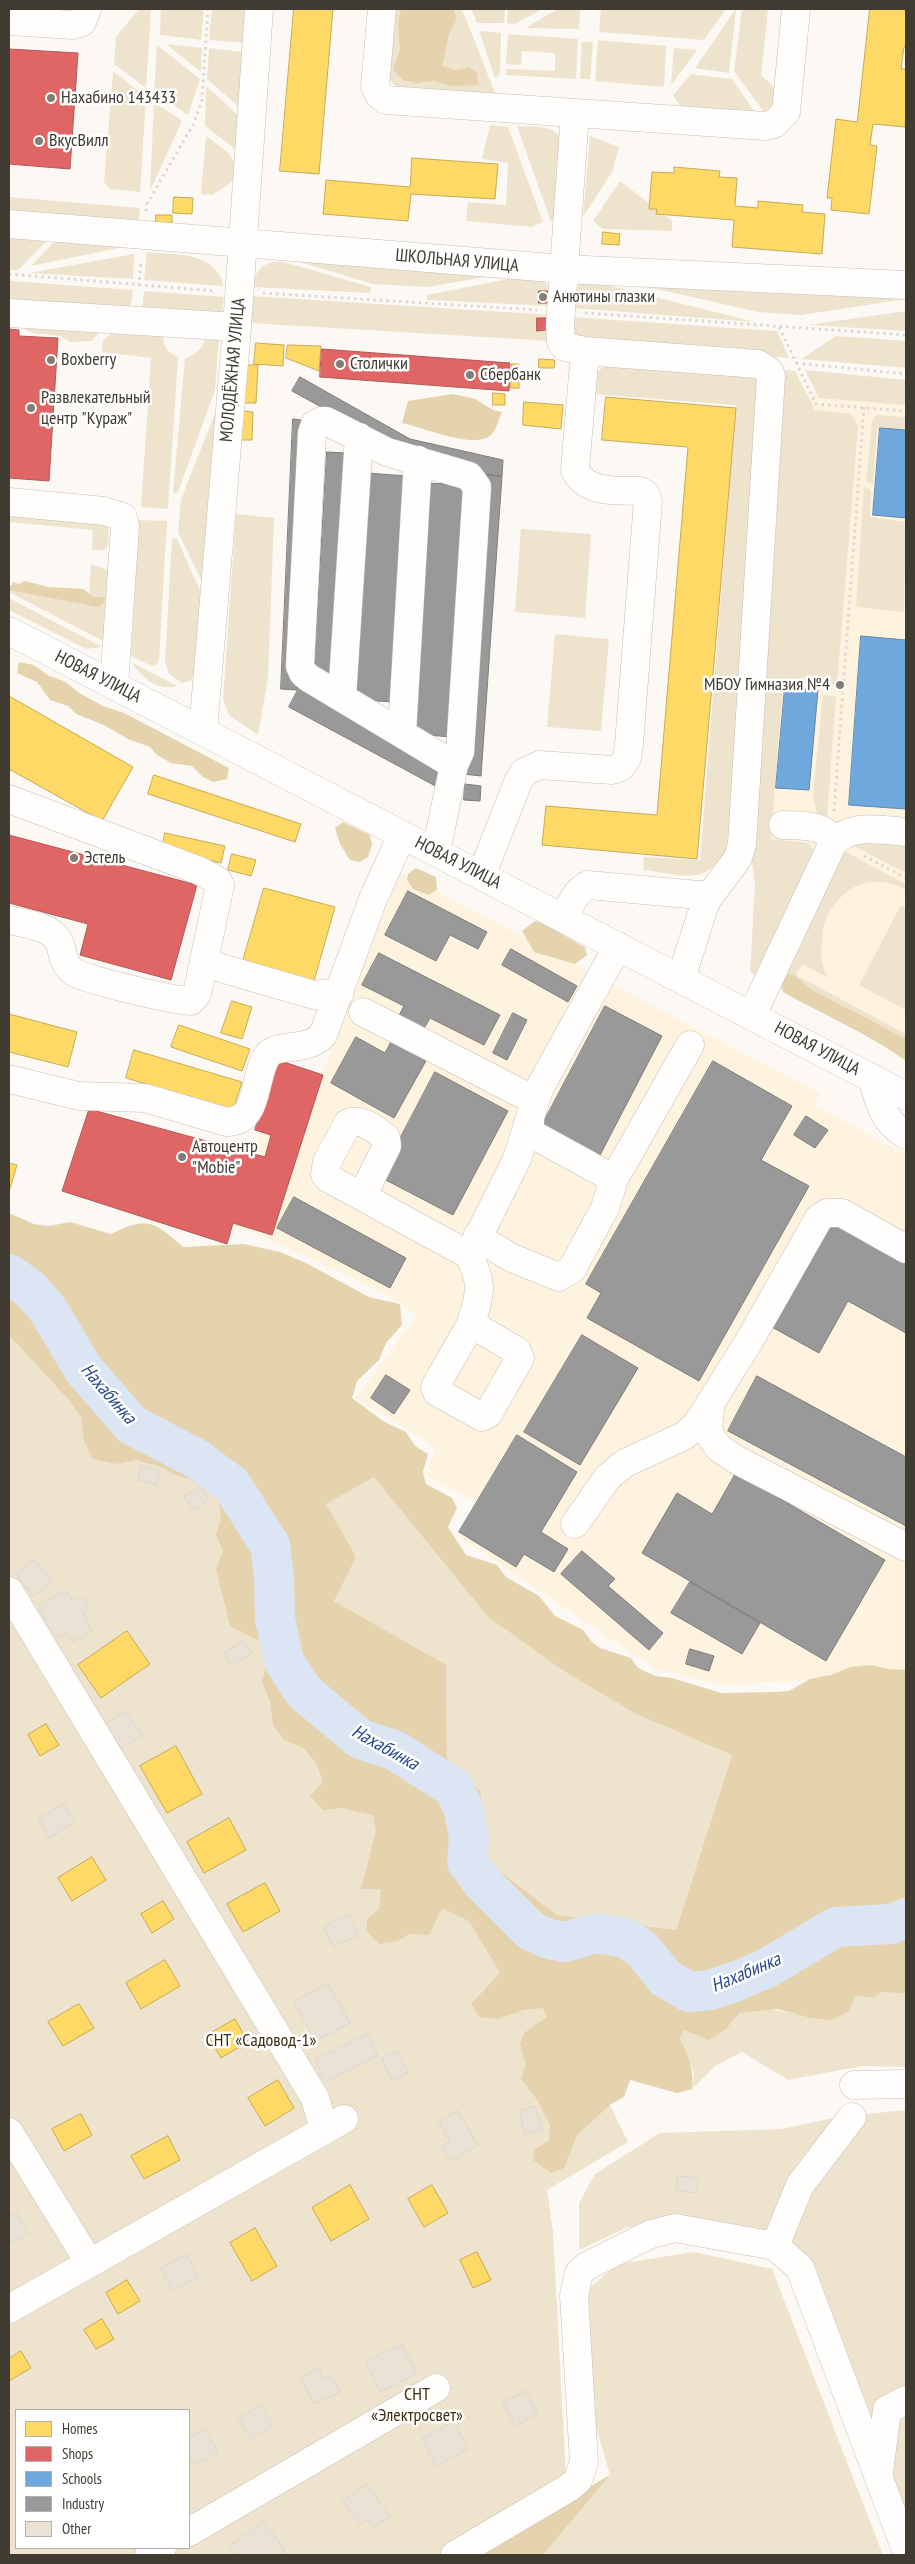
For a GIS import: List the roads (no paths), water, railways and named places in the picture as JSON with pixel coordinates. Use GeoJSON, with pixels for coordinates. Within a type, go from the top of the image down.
{"type":"FeatureCollection","features":[{"type":"Feature","properties":{"kind":"street"},"geometry":{"type":"LineString","coordinates":[[9,21],[73,25],[82,22],[86,9]]}},
{"type":"Feature","properties":{"kind":"street","name":"МОЛОДЁЖНАЯ УЛИЦА"},"geometry":{"type":"LineString","coordinates":[[203,732],[240,292],[260,9]]}},
{"type":"Feature","properties":{"kind":"street"},"geometry":{"type":"LineString","coordinates":[[382,9],[375,86],[378,95],[386,100],[765,126],[774,124],[786,112],[796,9]]}},
{"type":"Feature","properties":{"kind":"street"},"geometry":{"type":"LineString","coordinates":[[575,113],[561,312],[561,342],[565,348],[758,364],[769,371],[771,376],[742,844],[738,858],[709,896],[681,978]]}},
{"type":"Feature","properties":{"kind":"street","name":"ШКОЛЬНАЯ УЛИЦА"},"geometry":{"type":"LineString","coordinates":[[9,224],[564,269],[906,285]]}},
{"type":"Feature","properties":{"kind":"street"},"geometry":{"type":"LineString","coordinates":[[9,312],[237,326]]}},
{"type":"Feature","properties":{"kind":"street"},"geometry":{"type":"LineString","coordinates":[[482,874],[518,782],[524,772],[540,765],[612,770],[621,767],[627,758],[648,501],[646,495],[640,491],[592,488],[579,478],[575,470],[585,351]]}},
{"type":"Feature","properties":{"kind":"street"},"geometry":{"type":"LineString","coordinates":[[436,852],[454,765],[460,752],[477,487],[469,476],[387,452],[359,437],[321,421],[315,424],[312,433],[300,666],[303,673],[309,678],[454,765]]}},
{"type":"Feature","properties":{"kind":"street"},"geometry":{"type":"LineString","coordinates":[[342,697],[359,437]]}},
{"type":"Feature","properties":{"kind":"street"},"geometry":{"type":"LineString","coordinates":[[402,734],[418,460]]}},
{"type":"Feature","properties":{"kind":"street"},"geometry":{"type":"LineString","coordinates":[[9,502],[104,511],[123,517],[125,528],[114,685]]}},
{"type":"Feature","properties":{"kind":"street","name":"НОВАЯ УЛИЦА"},"geometry":{"type":"LineString","coordinates":[[9,631],[402,835],[482,874],[564,919],[906,1096]]}},
{"type":"Feature","properties":{"kind":"street"},"geometry":{"type":"LineString","coordinates":[[9,799],[200,871],[218,880],[220,885],[204,963],[194,999],[184,1001],[82,976],[66,965],[60,944],[54,935],[46,930],[9,920]]}},
{"type":"Feature","properties":{"kind":"street"},"geometry":{"type":"LineString","coordinates":[[783,825],[818,828],[829,834],[833,843]]}},
{"type":"Feature","properties":{"kind":"street"},"geometry":{"type":"LineString","coordinates":[[752,1015],[833,843],[841,835],[851,831],[906,832]]}},
{"type":"Feature","properties":{"kind":"street"},"geometry":{"type":"LineString","coordinates":[[9,1079],[79,1096],[144,1098],[227,1122],[240,1120],[249,1112],[264,1061],[269,1053],[276,1049],[306,1046],[317,1041],[328,1025],[373,899],[402,835]]}},
{"type":"Feature","properties":{"kind":"street"},"geometry":{"type":"LineString","coordinates":[[564,919],[575,896],[588,885],[709,896]]}},
{"type":"Feature","properties":{"kind":"street"},"geometry":{"type":"LineString","coordinates":[[472,1324],[481,1288],[473,1246],[517,1159],[532,1108],[585,1003],[618,946]]}},
{"type":"Feature","properties":{"kind":"street"},"geometry":{"type":"LineString","coordinates":[[204,963],[314,995],[340,992]]}},
{"type":"Feature","properties":{"kind":"street"},"geometry":{"type":"LineString","coordinates":[[363,1012],[532,1108]]}},
{"type":"Feature","properties":{"kind":"street"},"geometry":{"type":"LineString","coordinates":[[362,1196],[473,1246],[512,1258],[559,1277],[565,1275],[572,1270],[605,1208],[614,1179],[690,1045]]}},
{"type":"Feature","properties":{"kind":"street"},"geometry":{"type":"LineString","coordinates":[[872,1078],[879,1104],[890,1124],[906,1135]]}},
{"type":"Feature","properties":{"kind":"street"},"geometry":{"type":"LineString","coordinates":[[532,1108],[530,1129],[534,1135],[614,1179]]}},
{"type":"Feature","properties":{"kind":"street"},"geometry":{"type":"LineString","coordinates":[[575,1524],[608,1476],[625,1463],[684,1436],[697,1424],[748,1343],[819,1218],[827,1213],[842,1213],[906,1249]]}},
{"type":"Feature","properties":{"kind":"street"},"geometry":{"type":"LineString","coordinates":[[712,1402],[708,1427],[711,1437],[719,1448],[735,1459],[906,1547]]}},
{"type":"Feature","properties":{"kind":"street"},"geometry":{"type":"LineString","coordinates":[[9,1591],[315,2098],[334,2124],[9,2309]]}},
{"type":"Feature","properties":{"kind":"street"},"geometry":{"type":"LineString","coordinates":[[854,2085],[906,2084]]}},
{"type":"Feature","properties":{"kind":"street"},"geometry":{"type":"LineString","coordinates":[[775,2246],[800,2185],[852,2117]]}},
{"type":"Feature","properties":{"kind":"street"},"geometry":{"type":"LineString","coordinates":[[9,2132],[89,2262]]}},
{"type":"Feature","properties":{"kind":"street"},"geometry":{"type":"LineString","coordinates":[[455,2555],[570,2487],[578,2480],[584,2462],[574,2296],[579,2273],[587,2266],[651,2234],[675,2228],[775,2246],[800,2268],[906,2550]]}},
{"type":"Feature","properties":{"kind":"street"},"geometry":{"type":"LineString","coordinates":[[190,2531],[436,2388]]}},
{"type":"Feature","properties":{"kind":"street"},"geometry":{"type":"LineString","coordinates":[[852,2407],[897,2405],[878,2476]]}},
{"type":"Feature","properties":{"kind":"street"},"geometry":{"type":"LineString","coordinates":[[149,2555],[160,2549]]}},
{"type":"Feature","properties":{"kind":"waterway","name":"Нахабинка"},"geometry":{"type":"LineString","coordinates":[[9,1274],[30,1289],[47,1308],[84,1370],[132,1425],[197,1459],[231,1484],[270,1545],[274,1576],[275,1619],[284,1661],[304,1692],[360,1739],[394,1750],[454,1788],[464,1810],[469,1838],[467,1862],[481,1881],[531,1931],[549,1939],[565,1942],[596,1933],[626,1938],[643,1950],[665,1978],[689,1992],[710,1990],[767,1968],[836,1927],[891,1924],[906,1918]]}},
{"type":"Feature","properties":{"kind":"place","name":"Нахабино 143433"},"geometry":{"type":"Point","coordinates":[51,98]}},
{"type":"Feature","properties":{"kind":"place","name":"ВкусВилл"},"geometry":{"type":"Point","coordinates":[39,141]}},
{"type":"Feature","properties":{"kind":"place","name":"Анютины глазки"},"geometry":{"type":"Point","coordinates":[543,297]}},
{"type":"Feature","properties":{"kind":"place","name":"Boxberry"},"geometry":{"type":"Point","coordinates":[51,360]}},
{"type":"Feature","properties":{"kind":"place","name":"Столички"},"geometry":{"type":"Point","coordinates":[340,364]}},
{"type":"Feature","properties":{"kind":"place","name":"Сбербанк"},"geometry":{"type":"Point","coordinates":[470,375]}},
{"type":"Feature","properties":{"kind":"place","name":"Развлекательный центр \"Кураж\""},"geometry":{"type":"Point","coordinates":[31,408]}},
{"type":"Feature","properties":{"kind":"place","name":"МБОУ Гимназия №4"},"geometry":{"type":"Point","coordinates":[840,685]}},
{"type":"Feature","properties":{"kind":"place","name":"Эстель"},"geometry":{"type":"Point","coordinates":[74,858]}},
{"type":"Feature","properties":{"kind":"place","name":"Автоцентр \"Mobie\""},"geometry":{"type":"Point","coordinates":[182,1157]}},
{"type":"Feature","properties":{"kind":"park label","name":"СНТ «Садовод-1»"},"geometry":{"type":"Point","coordinates":[261,2041]}},
{"type":"Feature","properties":{"kind":"park label","name":"СНТ «Электросвет»"},"geometry":{"type":"Point","coordinates":[417,2405]}}]}
